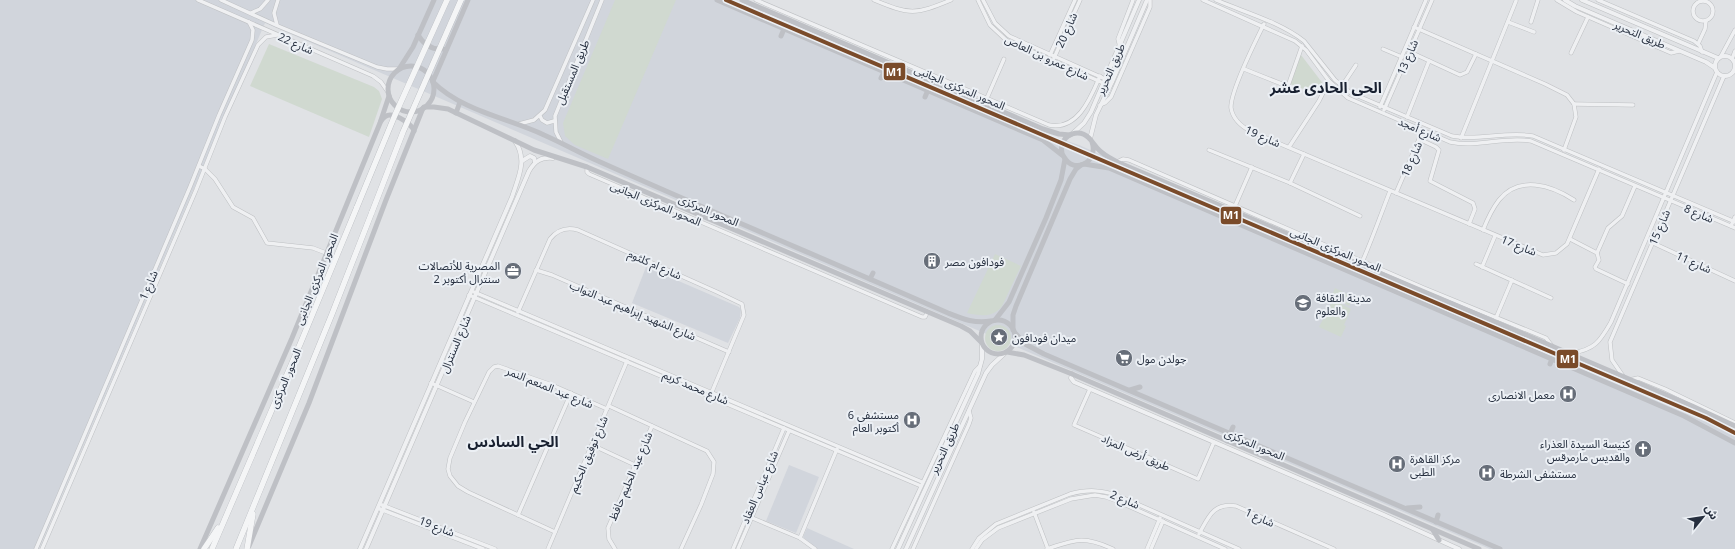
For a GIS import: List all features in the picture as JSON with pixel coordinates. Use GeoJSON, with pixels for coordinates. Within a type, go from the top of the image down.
{"type":"FeatureCollection","features":[{"type":"Feature","properties":{"kind":"highway","name":"المحور المركزى"},"geometry":{"type":"LineString","coordinates":[[212,549],[395,115],[447,0]]}},
{"type":"Feature","properties":{"kind":"highway","name":"المحور المركزى"},"geometry":{"type":"LineString","coordinates":[[236,549],[403,132],[460,0]]}},
{"type":"Feature","properties":{"kind":"highway"},"geometry":{"type":"LineString","coordinates":[[248,549],[254,505]]}},
{"type":"Feature","properties":{"kind":"highway"},"geometry":{"type":"LineString","coordinates":[[204,549],[225,518]]}},
{"type":"Feature","properties":{"kind":"main road"},"geometry":{"type":"LineString","coordinates":[[424,108],[412,112],[403,110],[393,103],[389,94],[388,84],[391,77],[399,69],[413,47],[434,0]]}},
{"type":"Feature","properties":{"kind":"main road"},"geometry":{"type":"LineString","coordinates":[[433,82],[446,48],[468,0]]}},
{"type":"Feature","properties":{"kind":"main road"},"geometry":{"type":"LineString","coordinates":[[717,0],[1044,140],[1074,165],[1083,164],[1109,168],[1684,416],[1735,443]]}},
{"type":"Feature","properties":{"kind":"main road"},"geometry":{"type":"LineString","coordinates":[[742,0],[770,9],[1044,126],[1059,134],[1082,134],[1108,157],[1117,162],[1291,233],[1698,408],[1735,426]]}},
{"type":"Feature","properties":{"kind":"main road"},"geometry":{"type":"LineString","coordinates":[[781,36],[784,28]]}},
{"type":"Feature","properties":{"kind":"main road"},"geometry":{"type":"LineString","coordinates":[[418,35],[421,40],[430,47],[441,49],[446,48]]}},
{"type":"Feature","properties":{"kind":"main road"},"geometry":{"type":"LineString","coordinates":[[848,64],[851,58]]}},
{"type":"Feature","properties":{"kind":"main road"},"geometry":{"type":"LineString","coordinates":[[248,549],[309,403],[386,200],[414,131],[424,108],[432,98],[434,90],[433,82],[429,75],[421,68],[410,66],[399,69]]}},
{"type":"Feature","properties":{"kind":"main road"},"geometry":{"type":"LineString","coordinates":[[881,78],[884,72]]}},
{"type":"Feature","properties":{"kind":"main road","name":"المحور المركزى"},"geometry":{"type":"LineString","coordinates":[[433,82],[446,94],[460,102],[538,132],[563,145],[964,320],[975,322],[993,321]]}},
{"type":"Feature","properties":{"kind":"main road"},"geometry":{"type":"LineString","coordinates":[[925,96],[928,90]]}},
{"type":"Feature","properties":{"kind":"main road","name":"المحور المركزى الجانبى"},"geometry":{"type":"LineString","coordinates":[[200,549],[292,338],[381,121],[389,94]]}},
{"type":"Feature","properties":{"kind":"main road"},"geometry":{"type":"LineString","coordinates":[[456,113],[460,102]]}},
{"type":"Feature","properties":{"kind":"main road","name":"المحور المركزى"},"geometry":{"type":"LineString","coordinates":[[424,108],[438,107],[456,113],[514,139],[534,150],[587,167],[966,328],[982,343]]}},
{"type":"Feature","properties":{"kind":"main road"},"geometry":{"type":"LineString","coordinates":[[381,121],[387,116],[392,115],[410,123],[414,131]]}},
{"type":"Feature","properties":{"kind":"main road"},"geometry":{"type":"LineString","coordinates":[[1071,134],[1065,139],[1062,145],[1064,157],[1062,180],[1009,302],[993,321],[982,329],[982,343],[990,353],[997,355],[1005,353],[1014,344],[1013,315],[1016,306],[1072,176],[1092,156],[1094,149],[1091,141]]}},
{"type":"Feature","properties":{"kind":"main road"},"geometry":{"type":"LineString","coordinates":[[1046,218],[1052,222]]}},
{"type":"Feature","properties":{"kind":"main road"},"geometry":{"type":"LineString","coordinates":[[749,236],[752,233],[752,228]]}},
{"type":"Feature","properties":{"kind":"main road"},"geometry":{"type":"LineString","coordinates":[[764,243],[764,238],[768,235]]}},
{"type":"Feature","properties":{"kind":"main road"},"geometry":{"type":"LineString","coordinates":[[870,279],[872,273]]}},
{"type":"Feature","properties":{"kind":"main road"},"geometry":{"type":"LineString","coordinates":[[993,321],[1008,323],[1014,331]]}},
{"type":"Feature","properties":{"kind":"main road","name":"المحور المركزى"},"geometry":{"type":"LineString","coordinates":[[1014,331],[1028,346],[1500,549]]}},
{"type":"Feature","properties":{"kind":"main road"},"geometry":{"type":"LineString","coordinates":[[1517,344],[1517,338],[1521,333]]}},
{"type":"Feature","properties":{"kind":"main road","name":"المحور المركزى"},"geometry":{"type":"LineString","coordinates":[[1005,353],[1021,354],[1072,374],[1182,423],[1479,549]]}},
{"type":"Feature","properties":{"kind":"main road"},"geometry":{"type":"LineString","coordinates":[[1550,364],[1552,359]]}},
{"type":"Feature","properties":{"kind":"main road"},"geometry":{"type":"LineString","coordinates":[[1062,370],[1061,365],[1064,362]]}},
{"type":"Feature","properties":{"kind":"main road"},"geometry":{"type":"LineString","coordinates":[[1130,390],[1140,387]]}},
{"type":"Feature","properties":{"kind":"main road"},"geometry":{"type":"LineString","coordinates":[[1176,426],[1182,423]]}},
{"type":"Feature","properties":{"kind":"main road"},"geometry":{"type":"LineString","coordinates":[[1227,441],[1233,427]]}},
{"type":"Feature","properties":{"kind":"main road"},"geometry":{"type":"LineString","coordinates":[[1296,461],[1302,467],[1298,472]]}},
{"type":"Feature","properties":{"kind":"main road"},"geometry":{"type":"LineString","coordinates":[[1327,474],[1330,469]]}},
{"type":"Feature","properties":{"kind":"main road"},"geometry":{"type":"LineString","coordinates":[[1318,471],[1315,473],[1315,476],[1320,482]]}},
{"type":"Feature","properties":{"kind":"main road"},"geometry":{"type":"LineString","coordinates":[[1405,508],[1420,507]]}},
{"type":"Feature","properties":{"kind":"main road"},"geometry":{"type":"LineString","coordinates":[[1436,522],[1438,515]]}},
{"type":"Feature","properties":{"kind":"main road"},"geometry":{"type":"LineString","coordinates":[[1433,529],[1440,540]]}},
{"type":"Feature","properties":{"kind":"street","name":"شارع 22"},"geometry":{"type":"LineString","coordinates":[[198,0],[373,76],[381,82],[389,94]]}},
{"type":"Feature","properties":{"kind":"street","name":"شارع 22"},"geometry":{"type":"LineString","coordinates":[[221,0],[278,26],[377,67],[399,69]]}},
{"type":"Feature","properties":{"kind":"street"},"geometry":{"type":"LineString","coordinates":[[250,13],[260,9],[268,0]]}},
{"type":"Feature","properties":{"kind":"street"},"geometry":{"type":"LineString","coordinates":[[278,0],[274,13],[278,26]]}},
{"type":"Feature","properties":{"kind":"street","name":"طريق المستقبل"},"geometry":{"type":"LineString","coordinates":[[540,116],[552,95],[593,0]]}},
{"type":"Feature","properties":{"kind":"street","name":"طريق المستقبل"},"geometry":{"type":"LineString","coordinates":[[554,121],[558,106],[602,0]]}},
{"type":"Feature","properties":{"kind":"street"},"geometry":{"type":"LineString","coordinates":[[756,0],[766,2],[770,9]]}},
{"type":"Feature","properties":{"kind":"street"},"geometry":{"type":"LineString","coordinates":[[874,0],[895,9],[911,12],[928,10],[951,0]]}},
{"type":"Feature","properties":{"kind":"street","name":"شارع عمرو بن العاص"},"geometry":{"type":"LineString","coordinates":[[978,0],[990,25],[1006,40],[1048,59],[1099,78]]}},
{"type":"Feature","properties":{"kind":"street","name":"شارع عمرو بن العاص"},"geometry":{"type":"LineString","coordinates":[[983,0],[990,15],[1001,31],[1111,84]]}},
{"type":"Feature","properties":{"kind":"street","name":"شارع 20"},"geometry":{"type":"LineString","coordinates":[[1048,59],[1075,0]]}},
{"type":"Feature","properties":{"kind":"street","name":"شارع 20"},"geometry":{"type":"LineString","coordinates":[[1053,61],[1080,0]]}},
{"type":"Feature","properties":{"kind":"street"},"geometry":{"type":"LineString","coordinates":[[1120,47],[1118,39],[1133,0]]}},
{"type":"Feature","properties":{"kind":"street","name":"طريق التحرير"},"geometry":{"type":"LineString","coordinates":[[1071,134],[1088,118],[1120,47],[1139,0]]}},
{"type":"Feature","properties":{"kind":"street"},"geometry":{"type":"LineString","coordinates":[[1100,105],[1106,103],[1111,97],[1150,7],[1148,0]]}},
{"type":"Feature","properties":{"kind":"street","name":"طريق التحرير"},"geometry":{"type":"LineString","coordinates":[[1091,141],[1093,122],[1148,0]]}},
{"type":"Feature","properties":{"kind":"street","name":"شارع أمجد"},"geometry":{"type":"LineString","coordinates":[[1203,0],[1288,37],[1302,46],[1329,80],[1348,98],[1450,142],[1460,144],[1520,139],[1531,141],[1664,198]]}},
{"type":"Feature","properties":{"kind":"street","name":"شارع أمجد"},"geometry":{"type":"LineString","coordinates":[[1216,0],[1226,2],[1291,32],[1304,41],[1342,86],[1351,93],[1385,109],[1452,136],[1461,138],[1522,134],[1533,136],[1666,193]]}},
{"type":"Feature","properties":{"kind":"street","name":"شارع 13"},"geometry":{"type":"LineString","coordinates":[[1378,111],[1426,0]]}},
{"type":"Feature","properties":{"kind":"street","name":"شارع 13"},"geometry":{"type":"LineString","coordinates":[[1383,113],[1432,0]]}},
{"type":"Feature","properties":{"kind":"street"},"geometry":{"type":"LineString","coordinates":[[1531,22],[1538,0]]}},
{"type":"Feature","properties":{"kind":"street"},"geometry":{"type":"LineString","coordinates":[[1557,0],[1567,8],[1671,53],[1679,51]]}},
{"type":"Feature","properties":{"kind":"street","name":"طريق التحرير"},"geometry":{"type":"LineString","coordinates":[[1565,0],[1706,62],[1716,70]]}},
{"type":"Feature","properties":{"kind":"street","name":"طريق التحرير"},"geometry":{"type":"LineString","coordinates":[[1582,0],[1702,52],[1720,57]]}},
{"type":"Feature","properties":{"kind":"street"},"geometry":{"type":"LineString","coordinates":[[1598,0],[1698,44],[1702,52]]}},
{"type":"Feature","properties":{"kind":"street"},"geometry":{"type":"LineString","coordinates":[[1461,138],[1516,1]]}},
{"type":"Feature","properties":{"kind":"street"},"geometry":{"type":"LineString","coordinates":[[1698,44],[1704,31],[1706,21],[1709,19],[1712,6],[1700,1],[1696,4],[1693,16],[1706,21]]}},
{"type":"Feature","properties":{"kind":"street"},"geometry":{"type":"LineString","coordinates":[[1223,9],[1226,2]]}},
{"type":"Feature","properties":{"kind":"street"},"geometry":{"type":"LineString","coordinates":[[1571,53],[1588,17]]}},
{"type":"Feature","properties":{"kind":"street","name":"شارع 19"},"geometry":{"type":"LineString","coordinates":[[1265,21],[1232,100],[1233,114],[1236,120],[1246,130],[1390,191]]}},
{"type":"Feature","properties":{"kind":"street","name":"شارع 1"},"geometry":{"type":"LineString","coordinates":[[36,549],[199,166],[219,114],[252,40],[253,30],[249,22]]}},
{"type":"Feature","properties":{"kind":"street"},"geometry":{"type":"LineString","coordinates":[[1508,22],[1534,32]]}},
{"type":"Feature","properties":{"kind":"street"},"geometry":{"type":"LineString","coordinates":[[1646,27],[1648,22]]}},
{"type":"Feature","properties":{"kind":"street"},"geometry":{"type":"LineString","coordinates":[[1414,27],[1562,92],[1571,99],[1574,104],[1576,117],[1562,154]]}},
{"type":"Feature","properties":{"kind":"street"},"geometry":{"type":"LineString","coordinates":[[1720,57],[1727,56],[1732,59],[1735,65],[1733,75],[1724,76],[1716,70],[1715,62],[1720,57],[1735,30]]}},
{"type":"Feature","properties":{"kind":"street","name":"شارع 1"},"geometry":{"type":"LineString","coordinates":[[42,549],[205,169],[225,117],[258,44],[266,37],[277,35]]}},
{"type":"Feature","properties":{"kind":"street"},"geometry":{"type":"LineString","coordinates":[[1244,69],[1287,86],[1302,46]]}},
{"type":"Feature","properties":{"kind":"street"},"geometry":{"type":"LineString","coordinates":[[1383,49],[1402,57]]}},
{"type":"Feature","properties":{"kind":"street"},"geometry":{"type":"LineString","coordinates":[[1732,59],[1735,50]]}},
{"type":"Feature","properties":{"kind":"street"},"geometry":{"type":"LineString","coordinates":[[1410,52],[1460,75],[1467,72],[1476,54]]}},
{"type":"Feature","properties":{"kind":"street"},"geometry":{"type":"LineString","coordinates":[[987,98],[1004,59]]}},
{"type":"Feature","properties":{"kind":"street"},"geometry":{"type":"LineString","coordinates":[[1407,117],[1429,61]]}},
{"type":"Feature","properties":{"kind":"street"},"geometry":{"type":"LineString","coordinates":[[1342,86],[1356,65]]}},
{"type":"Feature","properties":{"kind":"street"},"geometry":{"type":"LineString","coordinates":[[373,76],[377,67]]}},
{"type":"Feature","properties":{"kind":"street","name":"المحور المركزى الجانبى"},"geometry":{"type":"LineString","coordinates":[[907,68],[987,98],[1044,126],[1063,125],[1078,116],[1099,78]]}},
{"type":"Feature","properties":{"kind":"street","name":"شارع 15"},"geometry":{"type":"LineString","coordinates":[[1570,354],[1589,349],[1599,341],[1611,322],[1664,198],[1716,70]]}},
{"type":"Feature","properties":{"kind":"street","name":"شارع 15"},"geometry":{"type":"LineString","coordinates":[[1626,378],[1612,360],[1610,342],[1724,76]]}},
{"type":"Feature","properties":{"kind":"street"},"geometry":{"type":"LineString","coordinates":[[1289,148],[1319,102],[1329,80]]}},
{"type":"Feature","properties":{"kind":"street"},"geometry":{"type":"LineString","coordinates":[[1574,104],[1633,105]]}},
{"type":"Feature","properties":{"kind":"street"},"geometry":{"type":"LineString","coordinates":[[514,124],[526,123],[540,116],[542,120],[547,123],[554,121],[557,135],[563,145]]}},
{"type":"Feature","properties":{"kind":"street","name":"شارع 18"},"geometry":{"type":"LineString","coordinates":[[1396,193],[1425,125]]}},
{"type":"Feature","properties":{"kind":"street"},"geometry":{"type":"LineString","coordinates":[[514,139],[520,150],[522,161],[530,156],[534,158],[535,162],[546,157],[558,158]]}},
{"type":"Feature","properties":{"kind":"street"},"geometry":{"type":"LineString","coordinates":[[1419,139],[1439,150],[1430,178],[1432,183],[1473,203],[1475,209],[1468,224]]}},
{"type":"Feature","properties":{"kind":"street"},"geometry":{"type":"LineString","coordinates":[[1209,150],[1290,183],[1360,216]]}},
{"type":"Feature","properties":{"kind":"street"},"geometry":{"type":"LineString","coordinates":[[1290,183],[1304,154]]}},
{"type":"Feature","properties":{"kind":"street","name":"المحور المركزى الجانبى"},"geometry":{"type":"LineString","coordinates":[[1117,162],[1123,159],[1129,160],[1235,206],[1291,233],[1364,260],[1496,318],[1546,338],[1552,346]]}},
{"type":"Feature","properties":{"kind":"street","name":"شارع السنترال"},"geometry":{"type":"LineString","coordinates":[[360,549],[512,197],[522,161]]}},
{"type":"Feature","properties":{"kind":"street","name":"شارع السنترال"},"geometry":{"type":"LineString","coordinates":[[366,549],[529,171],[535,162]]}},
{"type":"Feature","properties":{"kind":"street","name":"شارع 17"},"geometry":{"type":"LineString","coordinates":[[1390,191],[1495,236],[1536,252],[1550,255],[1562,250],[1570,239],[1601,165]]}},
{"type":"Feature","properties":{"kind":"street"},"geometry":{"type":"LineString","coordinates":[[199,166],[205,169],[221,186],[230,205],[253,218],[267,243],[313,248],[326,254]]}},
{"type":"Feature","properties":{"kind":"street","name":"المحور المركزى الجانبى"},"geometry":{"type":"LineString","coordinates":[[587,167],[587,172],[589,174],[922,317],[925,317],[928,313]]}},
{"type":"Feature","properties":{"kind":"street"},"geometry":{"type":"LineString","coordinates":[[1235,206],[1252,167]]}},
{"type":"Feature","properties":{"kind":"street"},"geometry":{"type":"LineString","coordinates":[[1483,230],[1490,214],[1500,199],[1513,190],[1528,185],[1545,185],[1560,191],[1574,200]]}},
{"type":"Feature","properties":{"kind":"street"},"geometry":{"type":"LineString","coordinates":[[1628,284],[1596,270],[1595,267],[1599,260],[1597,254],[1608,228],[1622,216],[1635,186]]}},
{"type":"Feature","properties":{"kind":"street"},"geometry":{"type":"LineString","coordinates":[[1364,260],[1377,229],[1379,217],[1390,191]]}},
{"type":"Feature","properties":{"kind":"street","name":"شارع 8"},"geometry":{"type":"LineString","coordinates":[[1666,193],[1734,222]]}},
{"type":"Feature","properties":{"kind":"street","name":"شارع 8"},"geometry":{"type":"LineString","coordinates":[[1664,198],[1734,228]]}},
{"type":"Feature","properties":{"kind":"street"},"geometry":{"type":"LineString","coordinates":[[1734,228],[1735,217]]}},
{"type":"Feature","properties":{"kind":"street","name":"شارع ام كلثوم"},"geometry":{"type":"LineString","coordinates":[[518,312],[547,244],[554,234],[566,228],[578,230],[741,303],[744,308],[744,315],[710,395]]}},
{"type":"Feature","properties":{"kind":"street"},"geometry":{"type":"LineString","coordinates":[[1482,267],[1495,236]]}},
{"type":"Feature","properties":{"kind":"street"},"geometry":{"type":"LineString","coordinates":[[1570,239],[1597,254]]}},
{"type":"Feature","properties":{"kind":"street","name":"شارع 11"},"geometry":{"type":"LineString","coordinates":[[1653,243],[1735,281]]}},
{"type":"Feature","properties":{"kind":"street"},"geometry":{"type":"LineString","coordinates":[[1476,264],[1551,298]]}},
{"type":"Feature","properties":{"kind":"street","name":"شارع الشهيد إبراهيم عبد التواب"},"geometry":{"type":"LineString","coordinates":[[536,270],[552,275],[729,352]]}},
{"type":"Feature","properties":{"kind":"street"},"geometry":{"type":"LineString","coordinates":[[1496,318],[1512,280]]}},
{"type":"Feature","properties":{"kind":"street","name":"شارع محمد كريم"},"geometry":{"type":"LineString","coordinates":[[470,293],[518,312],[628,360]]}},
{"type":"Feature","properties":{"kind":"street","name":"شارع محمد كريم"},"geometry":{"type":"LineString","coordinates":[[476,295],[921,484]]}},
{"type":"Feature","properties":{"kind":"street","name":"طريق التحرير"},"geometry":{"type":"LineString","coordinates":[[898,549],[978,374],[982,343]]}},
{"type":"Feature","properties":{"kind":"street","name":"طريق التحرير"},"geometry":{"type":"LineString","coordinates":[[906,549],[988,371],[1005,353]]}},
{"type":"Feature","properties":{"kind":"street","name":"شارع توفيق الحكيم"},"geometry":{"type":"LineString","coordinates":[[548,549],[628,360]]}},
{"type":"Feature","properties":{"kind":"street"},"geometry":{"type":"LineString","coordinates":[[892,549],[975,371],[980,366],[985,365],[988,371]]}},
{"type":"Feature","properties":{"kind":"street","name":"شارع عبد المنعم النمر"},"geometry":{"type":"LineString","coordinates":[[555,532],[468,492],[458,486],[450,476],[448,469],[450,458],[474,402],[489,372],[494,367],[498,366],[571,393],[652,426],[707,451],[714,462],[713,474],[681,549]]}},
{"type":"Feature","properties":{"kind":"street"},"geometry":{"type":"LineString","coordinates":[[1072,374],[1072,381],[1459,549]]}},
{"type":"Feature","properties":{"kind":"street"},"geometry":{"type":"LineString","coordinates":[[1626,378],[1638,378],[1665,389],[1735,423]]}},
{"type":"Feature","properties":{"kind":"street"},"geometry":{"type":"LineString","coordinates":[[431,383],[474,402]]}},
{"type":"Feature","properties":{"kind":"street","name":"طريق أرض المزاد"},"geometry":{"type":"LineString","coordinates":[[1090,389],[1074,425],[1198,479],[1214,442]]}},
{"type":"Feature","properties":{"kind":"street"},"geometry":{"type":"LineString","coordinates":[[518,515],[571,393]]}},
{"type":"Feature","properties":{"kind":"street"},"geometry":{"type":"LineString","coordinates":[[96,408],[101,411]]}},
{"type":"Feature","properties":{"kind":"street"},"geometry":{"type":"LineString","coordinates":[[913,549],[969,424],[971,418],[969,411]]}},
{"type":"Feature","properties":{"kind":"street","name":"شارع عبد الحليم حافظ"},"geometry":{"type":"LineString","coordinates":[[615,549],[608,539],[608,528],[652,426]]}},
{"type":"Feature","properties":{"kind":"street","name":"شارع عباس العقاد"},"geometry":{"type":"LineString","coordinates":[[738,549],[758,491],[784,427]]}},
{"type":"Feature","properties":{"kind":"street","name":"شارع عباس العقاد"},"geometry":{"type":"LineString","coordinates":[[733,549],[762,493],[789,429]]}},
{"type":"Feature","properties":{"kind":"street"},"geometry":{"type":"LineString","coordinates":[[592,445],[635,465]]}},
{"type":"Feature","properties":{"kind":"street"},"geometry":{"type":"LineString","coordinates":[[800,538],[837,449]]}},
{"type":"Feature","properties":{"kind":"street"},"geometry":{"type":"LineString","coordinates":[[930,466],[931,474]]}},
{"type":"Feature","properties":{"kind":"street","name":"شارع 2"},"geometry":{"type":"LineString","coordinates":[[974,548],[983,534],[996,524],[1033,512],[1082,491],[1095,490],[1107,492],[1198,537],[1226,549]]}},
{"type":"Feature","properties":{"kind":"street"},"geometry":{"type":"LineString","coordinates":[[758,491],[762,493]]}},
{"type":"Feature","properties":{"kind":"street"},"geometry":{"type":"LineString","coordinates":[[1082,491],[1083,496]]}},
{"type":"Feature","properties":{"kind":"street","name":"شارع 2"},"geometry":{"type":"LineString","coordinates":[[1044,507],[1083,496],[1106,497],[1200,532],[1239,549]]}},
{"type":"Feature","properties":{"kind":"street","name":"شارع 19"},"geometry":{"type":"LineString","coordinates":[[378,505],[483,549]]}},
{"type":"Feature","properties":{"kind":"street","name":"شارع 1"},"geometry":{"type":"LineString","coordinates":[[1198,537],[1209,515],[1216,508],[1231,505],[1334,549]]}},
{"type":"Feature","properties":{"kind":"street","name":"شارع 19"},"geometry":{"type":"LineString","coordinates":[[384,508],[495,549]]}},
{"type":"Feature","properties":{"kind":"street"},"geometry":{"type":"LineString","coordinates":[[1033,512],[1048,549],[1076,540],[1088,540],[1113,549]]}},
{"type":"Feature","properties":{"kind":"street"},"geometry":{"type":"LineString","coordinates":[[749,517],[800,538],[815,549]]}},
{"type":"Feature","properties":{"kind":"street"},"geometry":{"type":"LineString","coordinates":[[1147,549],[1162,518]]}},
{"type":"Feature","properties":{"kind":"street"},"geometry":{"type":"LineString","coordinates":[[1151,549],[1162,518]]}},
{"type":"Feature","properties":{"kind":"shaded area"},"geometry":{"type":"Polygon","coordinates":[[[0,0],[732,0],[1055,137],[1079,145],[1361,270],[1595,369],[1731,429],[1735,432],[1735,549],[1490,549],[265,23],[39,549],[0,549],[0,0]]]}},
{"type":"Feature","properties":{"kind":"shaded area"},"geometry":{"type":"Polygon","coordinates":[[[615,0],[676,0],[608,159],[575,145],[565,136],[563,123],[615,0]]]}},
{"type":"Feature","properties":{"kind":"shaded area"},"geometry":{"type":"Polygon","coordinates":[[[269,44],[374,87],[379,91],[382,99],[369,137],[250,86],[269,44]]]}},
{"type":"Feature","properties":{"kind":"shaded area"},"geometry":{"type":"Polygon","coordinates":[[[1301,55],[1324,85],[1320,95],[1290,84],[1301,55]]]}},
{"type":"Feature","properties":{"kind":"shaded area"},"geometry":{"type":"Polygon","coordinates":[[[995,254],[1021,266],[1002,306],[995,313],[977,315],[967,313],[995,254]]]}},
{"type":"Feature","properties":{"kind":"shaded area"},"geometry":{"type":"Polygon","coordinates":[[[646,267],[739,307],[741,310],[740,318],[728,343],[632,303],[646,267]]]}},
{"type":"Feature","properties":{"kind":"shaded area"},"geometry":{"type":"Polygon","coordinates":[[[1335,288],[1353,297],[1349,306],[1331,297],[1335,288]]]}},
{"type":"Feature","properties":{"kind":"shaded area"},"geometry":{"type":"Polygon","coordinates":[[[1333,300],[1351,309],[1344,325],[1346,326],[1341,337],[1319,327],[1333,300]]]}},
{"type":"Feature","properties":{"kind":"shaded area"},"geometry":{"type":"Polygon","coordinates":[[[998,325],[1007,329],[1011,338],[1007,347],[998,351],[989,347],[985,338],[989,329],[998,325]]]}},
{"type":"Feature","properties":{"kind":"shaded area"},"geometry":{"type":"Polygon","coordinates":[[[789,465],[819,477],[796,533],[766,521],[789,465]]]}},
{"type":"Feature","properties":{"kind":"shaded area"},"geometry":{"type":"Polygon","coordinates":[[[807,528],[854,549],[817,549],[803,537],[807,528]]]}},
{"type":"Feature","properties":{"kind":"transit line","name":"M1"},"geometry":{"type":"LineString","coordinates":[[726,0],[1706,418],[1735,433]]}},
{"type":"Feature","properties":{"kind":"place","name":"فودافون مصر"},"geometry":{"type":"Point","coordinates":[932,261]}},
{"type":"Feature","properties":{"kind":"place","name":"المصرية للأتصالات سنترال أكتوبر 2"},"geometry":{"type":"Point","coordinates":[513,271]}},
{"type":"Feature","properties":{"kind":"place","name":"مدينة الثقافة والعلوم"},"geometry":{"type":"Point","coordinates":[1303,303]}},
{"type":"Feature","properties":{"kind":"place","name":"ميدان فودافون"},"geometry":{"type":"Point","coordinates":[999,337]}},
{"type":"Feature","properties":{"kind":"place","name":"جولدن مول"},"geometry":{"type":"Point","coordinates":[1124,358]}},
{"type":"Feature","properties":{"kind":"place","name":"معمل الانصارى"},"geometry":{"type":"Point","coordinates":[1568,394]}},
{"type":"Feature","properties":{"kind":"place","name":"مستشفى 6 أكتوبر العام"},"geometry":{"type":"Point","coordinates":[912,420]}},
{"type":"Feature","properties":{"kind":"place","name":"كنيسة السيدة العذراء والقديس مارمرقس"},"geometry":{"type":"Point","coordinates":[1643,449]}},
{"type":"Feature","properties":{"kind":"place","name":"مركز القاهرة الطبى"},"geometry":{"type":"Point","coordinates":[1397,464]}},
{"type":"Feature","properties":{"kind":"place","name":"مستشفى الشرطة"},"geometry":{"type":"Point","coordinates":[1487,473]}},
{"type":"Feature","properties":{"kind":"district","name":"الحى الحادى عشر"},"geometry":{"type":"Point","coordinates":[1326,87]}},
{"type":"Feature","properties":{"kind":"district","name":"الحي السادس"},"geometry":{"type":"Point","coordinates":[513,441]}}]}
